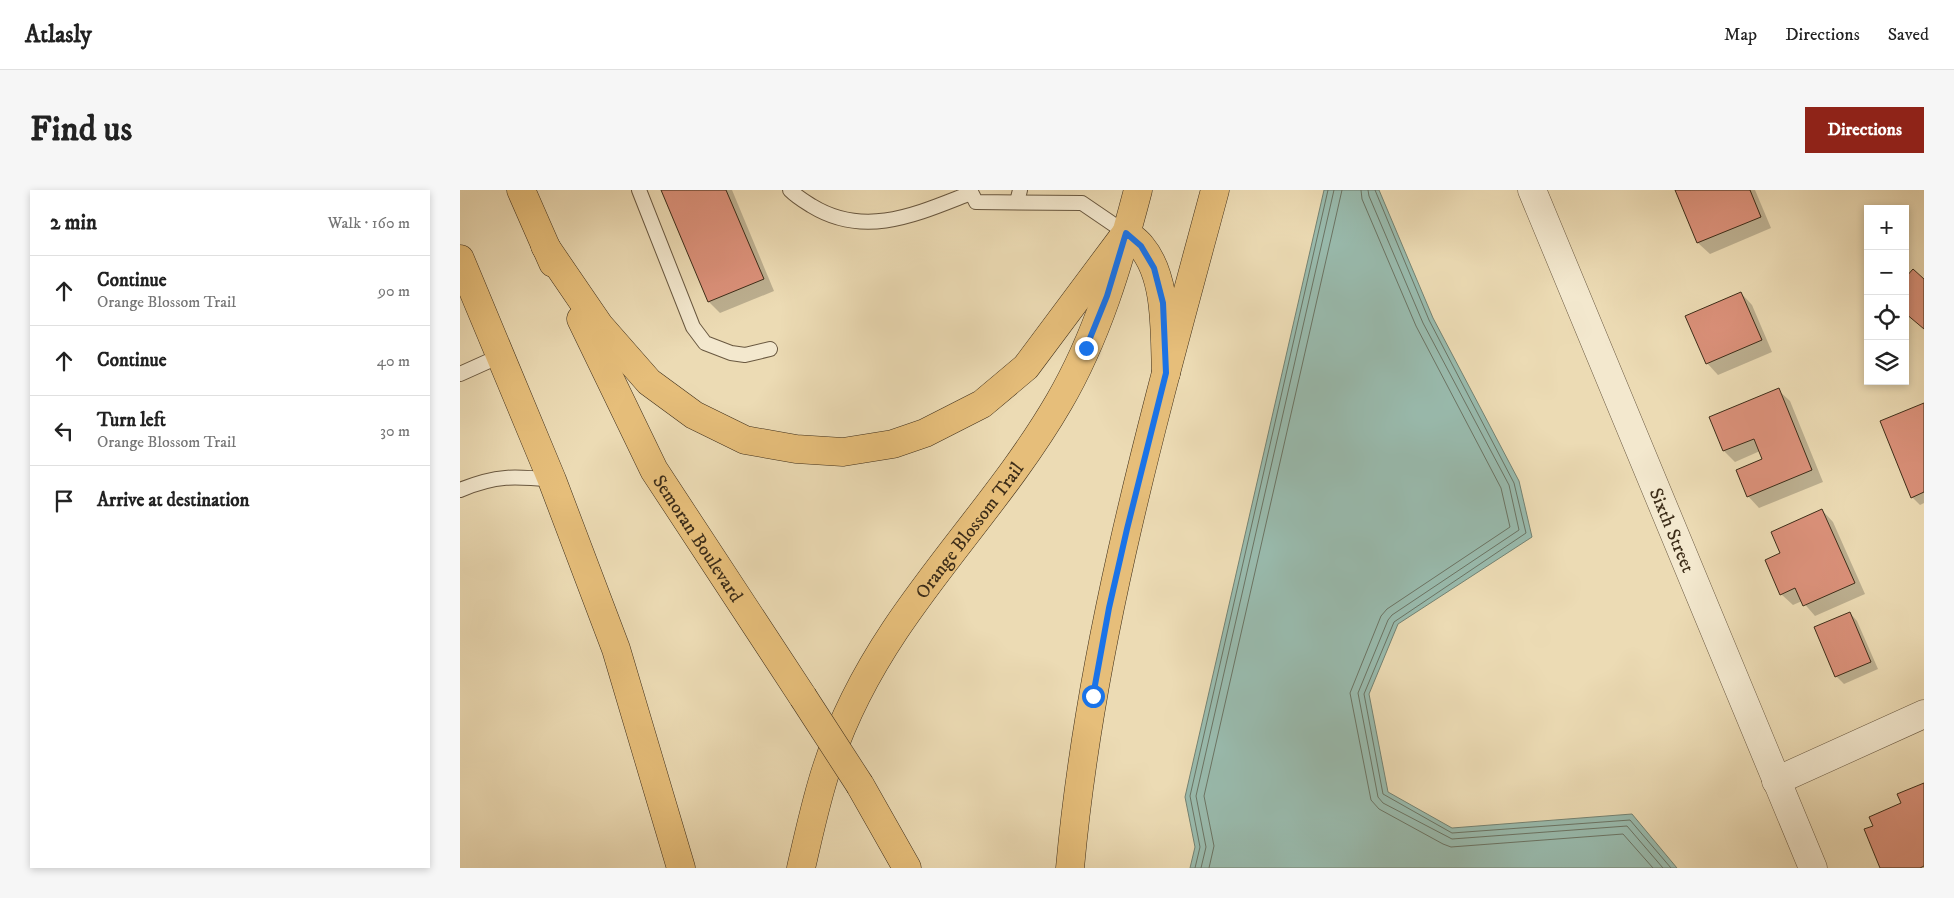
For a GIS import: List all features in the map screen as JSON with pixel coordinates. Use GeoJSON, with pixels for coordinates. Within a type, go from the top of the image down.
{"type":"FeatureCollection","features":[{"type":"Feature","properties":{"kind":"main road","name":"Semoran Boulevard"},"geometry":{"type":"LineString","coordinates":[[522,190],[545,246],[654,470],[803,696],[860,786],[907,868]]}},
{"type":"Feature","properties":{"kind":"main road","name":"Orange Blossom Trail"},"geometry":{"type":"LineString","coordinates":[[801,868],[814,812],[828,766],[850,710],[895,630],[1026,452],[1059,402],[1086,348],[1104,304],[1138,190]]}},
{"type":"Feature","properties":{"kind":"main road"},"geometry":{"type":"LineString","coordinates":[[1070,868],[1081,775],[1109,608],[1166,373],[1215,190]]}},
{"type":"Feature","properties":{"kind":"main road"},"geometry":{"type":"LineString","coordinates":[[545,246],[599,325],[648,382],[694,415],[744,440],[796,449],[843,452],[893,444],[925,433],[982,404],[1026,367],[1126,233],[1141,246],[1154,268],[1163,303],[1166,373]]}},
{"type":"Feature","properties":{"kind":"main road"},"geometry":{"type":"LineString","coordinates":[[460,260],[552,480],[616,649],[681,868]]}},
{"type":"Feature","properties":{"kind":"street","name":"Sixth Street"},"geometry":{"type":"LineString","coordinates":[[1532,190],[1813,868]]}},
{"type":"Feature","properties":{"kind":"street"},"geometry":{"type":"LineString","coordinates":[[1776,781],[1924,714]]}},
{"type":"Feature","properties":{"kind":"lane"},"geometry":{"type":"LineString","coordinates":[[640,190],[693,327],[705,343],[731,353],[746,355],[770,349]]}},
{"type":"Feature","properties":{"kind":"lane"},"geometry":{"type":"LineString","coordinates":[[790,190],[820,211],[845,221],[872,223],[904,217],[971,191],[976,202],[1018,196],[1082,204],[1126,233]]}},
{"type":"Feature","properties":{"kind":"lane"},"geometry":{"type":"LineString","coordinates":[[460,374],[500,356]]}},
{"type":"Feature","properties":{"kind":"lane"},"geometry":{"type":"LineString","coordinates":[[460,490],[505,477],[521,476],[552,480]]}},
{"type":"Feature","properties":{"kind":"water"},"geometry":{"type":"Polygon","coordinates":[[[1324,190],[1379,190],[1433,318],[1519,481],[1532,537],[1398,624],[1369,694],[1388,792],[1452,828],[1632,814],[1677,868],[1190,868],[1195,847],[1185,797],[1324,190]]]}},
{"type":"Feature","properties":{"kind":"building"},"geometry":{"type":"Polygon","coordinates":[[[661,190],[726,190],[764,279],[708,302],[661,190]]]}},
{"type":"Feature","properties":{"kind":"building"},"geometry":{"type":"Polygon","coordinates":[[[1675,190],[1750,190],[1761,217],[1697,243],[1675,190]]]}},
{"type":"Feature","properties":{"kind":"building"},"geometry":{"type":"Polygon","coordinates":[[[1913,269],[1924,279],[1924,329],[1909,316],[1909,274],[1913,269]]]}},
{"type":"Feature","properties":{"kind":"building"},"geometry":{"type":"Polygon","coordinates":[[[1741,292],[1762,340],[1706,364],[1685,316],[1741,292]]]}},
{"type":"Feature","properties":{"kind":"building"},"geometry":{"type":"Polygon","coordinates":[[[1779,388],[1812,470],[1747,497],[1736,470],[1762,459],[1754,439],[1723,451],[1709,417],[1779,388]]]}},
{"type":"Feature","properties":{"kind":"building"},"geometry":{"type":"Polygon","coordinates":[[[1924,403],[1924,492],[1911,498],[1880,421],[1924,403]]]}},
{"type":"Feature","properties":{"kind":"building"},"geometry":{"type":"Polygon","coordinates":[[[1822,509],[1855,583],[1803,606],[1795,588],[1780,595],[1765,560],[1780,553],[1771,532],[1822,509]]]}},
{"type":"Feature","properties":{"kind":"building"},"geometry":{"type":"Polygon","coordinates":[[[1850,612],[1871,662],[1835,677],[1814,627],[1850,612]]]}},
{"type":"Feature","properties":{"kind":"building"},"geometry":{"type":"Polygon","coordinates":[[[1924,783],[1924,866],[1920,868],[1880,868],[1864,829],[1873,826],[1869,817],[1901,803],[1897,794],[1924,783]]]}},
{"type":"Feature","properties":{"kind":"route"},"geometry":{"type":"LineString","coordinates":[[1086,348],[1107,296],[1126,233],[1141,246],[1154,268],[1163,303],[1166,373],[1109,608],[1093,696]]}}]}
